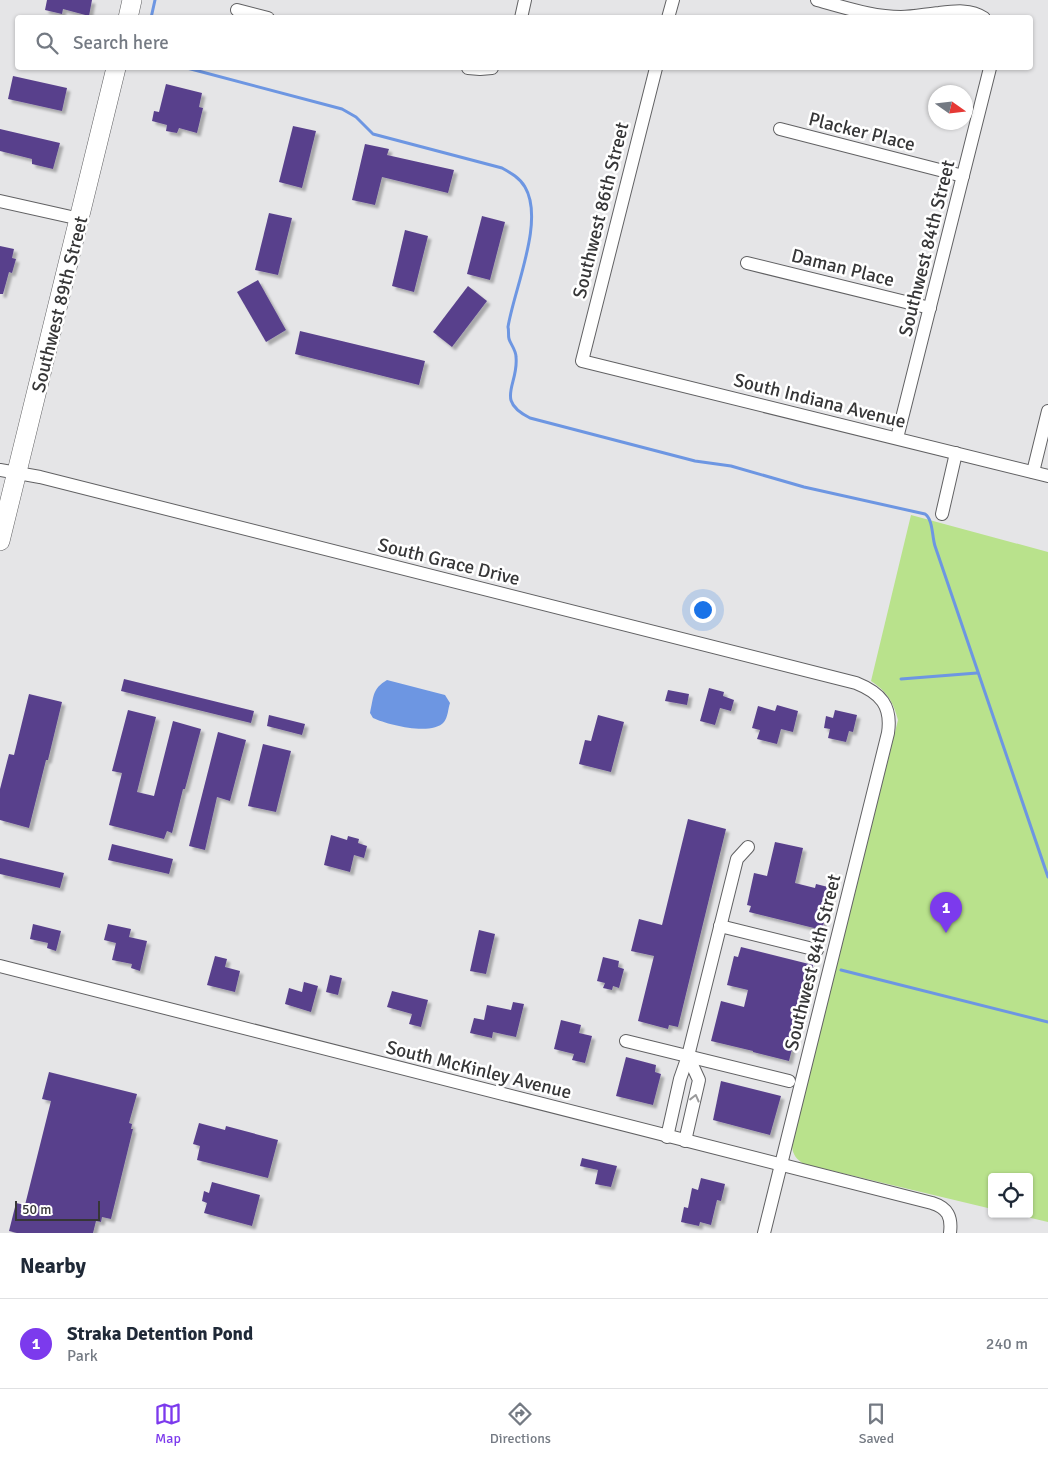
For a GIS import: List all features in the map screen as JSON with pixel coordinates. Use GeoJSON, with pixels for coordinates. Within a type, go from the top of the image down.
{"type":"FeatureCollection","features":[{"type":"Feature","properties":{"kind":"main road"},"geometry":{"type":"LineString","coordinates":[[129,15],[132,0]]}},
{"type":"Feature","properties":{"kind":"main road","name":"Southwest 89th Street"},"geometry":{"type":"LineString","coordinates":[[0,541],[8,472],[80,219],[116,70]]}},
{"type":"Feature","properties":{"kind":"street"},"geometry":{"type":"LineString","coordinates":[[522,15],[525,0]]}},
{"type":"Feature","properties":{"kind":"street"},"geometry":{"type":"LineString","coordinates":[[669,15],[673,0]]}},
{"type":"Feature","properties":{"kind":"street"},"geometry":{"type":"LineString","coordinates":[[817,0],[880,15]]}},
{"type":"Feature","properties":{"kind":"street"},"geometry":{"type":"LineString","coordinates":[[237,10],[256,15]]}},
{"type":"Feature","properties":{"kind":"street"},"geometry":{"type":"LineString","coordinates":[[926,15],[965,11],[980,15]]}},
{"type":"Feature","properties":{"kind":"street","name":"Southwest 86th Street"},"geometry":{"type":"LineString","coordinates":[[582,361],[655,70]]}},
{"type":"Feature","properties":{"kind":"street","name":"Southwest 84th Street"},"geometry":{"type":"LineString","coordinates":[[897,438],[990,70]]}},
{"type":"Feature","properties":{"kind":"street","name":"Placker Place"},"geometry":{"type":"LineString","coordinates":[[780,129],[963,176]]}},
{"type":"Feature","properties":{"kind":"street"},"geometry":{"type":"LineString","coordinates":[[0,201],[80,219]]}},
{"type":"Feature","properties":{"kind":"street","name":"Daman Place"},"geometry":{"type":"LineString","coordinates":[[746,263],[930,308]]}},
{"type":"Feature","properties":{"kind":"street","name":"South Indiana Avenue"},"geometry":{"type":"LineString","coordinates":[[582,361],[1048,476]]}},
{"type":"Feature","properties":{"kind":"street"},"geometry":{"type":"LineString","coordinates":[[1033,472],[1048,411]]}},
{"type":"Feature","properties":{"kind":"street"},"geometry":{"type":"LineString","coordinates":[[942,514],[956,453]]}},
{"type":"Feature","properties":{"kind":"street","name":"South Grace Drive"},"geometry":{"type":"LineString","coordinates":[[8,472],[40,476],[856,683],[870,689],[883,701]]}},
{"type":"Feature","properties":{"kind":"street","name":"Southwest 84th Street"},"geometry":{"type":"LineString","coordinates":[[764,1233],[888,733],[889,715],[883,701]]}},
{"type":"Feature","properties":{"kind":"street"},"geometry":{"type":"LineString","coordinates":[[667,1137],[680,1079],[688,1056],[737,859],[748,847]]}},
{"type":"Feature","properties":{"kind":"street"},"geometry":{"type":"LineString","coordinates":[[720,926],[817,950]]}},
{"type":"Feature","properties":{"kind":"street","name":"South McKinley Avenue"},"geometry":{"type":"LineString","coordinates":[[0,966],[932,1203],[944,1208],[947,1212],[951,1222],[950,1233]]}},
{"type":"Feature","properties":{"kind":"street"},"geometry":{"type":"LineString","coordinates":[[626,1041],[789,1081]]}},
{"type":"Feature","properties":{"kind":"street"},"geometry":{"type":"LineString","coordinates":[[685,1141],[699,1080],[688,1056]]}},
{"type":"Feature","properties":{"kind":"green space"},"geometry":{"type":"Polygon","coordinates":[[[911,515],[1048,552],[1048,1222],[1031,1218],[1033,1218],[1033,1173],[988,1173],[988,1208],[804,1164],[795,1156],[792,1149],[898,720],[889,698],[871,681],[911,515]]]}},
{"type":"Feature","properties":{"kind":"water"},"geometry":{"type":"Polygon","coordinates":[[[387,680],[445,695],[450,703],[444,722],[438,726],[420,729],[389,724],[373,718],[370,713],[374,694],[382,683],[387,680]]]}},
{"type":"Feature","properties":{"kind":"building"},"geometry":{"type":"Polygon","coordinates":[[[47,0],[92,0],[89,15],[63,9],[62,14],[45,10],[47,0]]]}},
{"type":"Feature","properties":{"kind":"building"},"geometry":{"type":"Polygon","coordinates":[[[13,76],[67,88],[62,111],[8,99],[13,76]]]}},
{"type":"Feature","properties":{"kind":"building"},"geometry":{"type":"Polygon","coordinates":[[[166,84],[202,93],[199,107],[203,108],[197,133],[179,128],[177,133],[166,131],[167,125],[152,121],[154,111],[159,112],[166,84]]]}},
{"type":"Feature","properties":{"kind":"building"},"geometry":{"type":"Polygon","coordinates":[[[293,126],[316,131],[302,188],[279,182],[293,126]]]}},
{"type":"Feature","properties":{"kind":"building"},"geometry":{"type":"Polygon","coordinates":[[[0,129],[60,143],[53,169],[32,164],[32,159],[0,151],[0,129]]]}},
{"type":"Feature","properties":{"kind":"building"},"geometry":{"type":"Polygon","coordinates":[[[365,144],[389,149],[387,155],[454,170],[448,193],[382,177],[375,205],[352,200],[365,144]]]}},
{"type":"Feature","properties":{"kind":"building"},"geometry":{"type":"Polygon","coordinates":[[[269,213],[292,218],[278,275],[255,270],[269,213]]]}},
{"type":"Feature","properties":{"kind":"building"},"geometry":{"type":"Polygon","coordinates":[[[482,216],[505,222],[490,280],[467,274],[482,216]]]}},
{"type":"Feature","properties":{"kind":"building"},"geometry":{"type":"Polygon","coordinates":[[[405,230],[428,236],[414,292],[392,286],[405,230]]]}},
{"type":"Feature","properties":{"kind":"building"},"geometry":{"type":"Polygon","coordinates":[[[0,246],[14,249],[12,258],[16,259],[12,273],[9,272],[3,294],[0,294],[0,246]]]}},
{"type":"Feature","properties":{"kind":"building"},"geometry":{"type":"Polygon","coordinates":[[[258,280],[286,330],[266,342],[237,292],[258,280]]]}},
{"type":"Feature","properties":{"kind":"building"},"geometry":{"type":"Polygon","coordinates":[[[468,286],[487,301],[452,347],[433,332],[468,286]]]}},
{"type":"Feature","properties":{"kind":"building"},"geometry":{"type":"Polygon","coordinates":[[[300,331],[425,361],[419,385],[295,354],[300,331]]]}},
{"type":"Feature","properties":{"kind":"building"},"geometry":{"type":"Polygon","coordinates":[[[124,679],[254,711],[251,723],[121,691],[124,679]]]}},
{"type":"Feature","properties":{"kind":"building"},"geometry":{"type":"Polygon","coordinates":[[[709,688],[724,692],[723,696],[734,700],[731,711],[720,708],[715,725],[700,721],[709,688]]]}},
{"type":"Feature","properties":{"kind":"building"},"geometry":{"type":"Polygon","coordinates":[[[668,690],[689,694],[687,705],[665,701],[668,690]]]}},
{"type":"Feature","properties":{"kind":"building"},"geometry":{"type":"Polygon","coordinates":[[[29,694],[62,702],[29,828],[0,820],[0,789],[9,754],[14,755],[29,694]]]}},
{"type":"Feature","properties":{"kind":"building"},"geometry":{"type":"Polygon","coordinates":[[[777,705],[798,711],[793,732],[781,729],[777,744],[757,739],[760,730],[752,728],[758,706],[775,711],[777,705]]]}},
{"type":"Feature","properties":{"kind":"building"},"geometry":{"type":"Polygon","coordinates":[[[128,710],[156,717],[137,792],[154,796],[173,721],[201,729],[172,833],[167,831],[164,839],[109,825],[122,773],[112,771],[128,710]]]}},
{"type":"Feature","properties":{"kind":"building"},"geometry":{"type":"Polygon","coordinates":[[[835,710],[857,715],[853,732],[849,731],[846,742],[828,738],[830,729],[824,728],[826,716],[833,718],[835,710]]]}},
{"type":"Feature","properties":{"kind":"building"},"geometry":{"type":"Polygon","coordinates":[[[269,715],[305,724],[302,735],[267,726],[269,715]]]}},
{"type":"Feature","properties":{"kind":"building"},"geometry":{"type":"Polygon","coordinates":[[[598,715],[624,722],[611,772],[579,764],[585,740],[591,741],[598,715]]]}},
{"type":"Feature","properties":{"kind":"building"},"geometry":{"type":"Polygon","coordinates":[[[218,732],[246,740],[230,801],[217,797],[205,850],[189,846],[218,732]]]}},
{"type":"Feature","properties":{"kind":"building"},"geometry":{"type":"Polygon","coordinates":[[[263,744],[291,751],[276,812],[248,806],[263,744]]]}},
{"type":"Feature","properties":{"kind":"building"},"geometry":{"type":"Polygon","coordinates":[[[688,819],[726,829],[678,1027],[669,1025],[668,1029],[638,1021],[654,956],[631,951],[639,919],[662,925],[688,819]]]}},
{"type":"Feature","properties":{"kind":"building"},"geometry":{"type":"Polygon","coordinates":[[[331,835],[347,840],[348,836],[359,839],[358,843],[367,846],[364,858],[354,855],[350,872],[324,865],[331,835]]]}},
{"type":"Feature","properties":{"kind":"building"},"geometry":{"type":"Polygon","coordinates":[[[775,842],[803,848],[795,883],[815,888],[816,884],[832,888],[822,930],[749,912],[751,906],[747,905],[754,873],[767,876],[775,842]]]}},
{"type":"Feature","properties":{"kind":"building"},"geometry":{"type":"Polygon","coordinates":[[[112,844],[173,859],[169,874],[108,860],[112,844]]]}},
{"type":"Feature","properties":{"kind":"building"},"geometry":{"type":"Polygon","coordinates":[[[0,858],[64,873],[60,888],[0,874],[0,858]]]}},
{"type":"Feature","properties":{"kind":"building"},"geometry":{"type":"Polygon","coordinates":[[[33,924],[61,931],[56,951],[47,948],[48,943],[30,939],[33,924]]]}},
{"type":"Feature","properties":{"kind":"building"},"geometry":{"type":"Polygon","coordinates":[[[108,924],[131,929],[129,937],[147,941],[140,971],[131,968],[132,964],[112,960],[116,943],[104,940],[108,924]]]}},
{"type":"Feature","properties":{"kind":"building"},"geometry":{"type":"Polygon","coordinates":[[[479,930],[495,934],[486,974],[470,971],[479,930]]]}},
{"type":"Feature","properties":{"kind":"building"},"geometry":{"type":"Polygon","coordinates":[[[741,947],[813,965],[789,1061],[711,1041],[721,1001],[744,1007],[748,990],[727,985],[734,956],[738,957],[741,947]]]}},
{"type":"Feature","properties":{"kind":"building"},"geometry":{"type":"Polygon","coordinates":[[[215,956],[227,959],[225,967],[240,971],[235,992],[207,985],[215,956]]]}},
{"type":"Feature","properties":{"kind":"building"},"geometry":{"type":"Polygon","coordinates":[[[603,957],[619,961],[618,967],[624,969],[619,988],[613,986],[612,990],[603,988],[605,983],[597,981],[603,957]]]}},
{"type":"Feature","properties":{"kind":"building"},"geometry":{"type":"Polygon","coordinates":[[[330,975],[342,978],[338,995],[326,992],[330,975]]]}},
{"type":"Feature","properties":{"kind":"building"},"geometry":{"type":"Polygon","coordinates":[[[304,982],[318,986],[311,1012],[285,1004],[289,988],[302,992],[304,982]]]}},
{"type":"Feature","properties":{"kind":"building"},"geometry":{"type":"Polygon","coordinates":[[[392,991],[428,1000],[421,1027],[409,1024],[412,1014],[387,1007],[392,991]]]}},
{"type":"Feature","properties":{"kind":"building"},"geometry":{"type":"Polygon","coordinates":[[[513,1002],[524,1004],[516,1037],[493,1032],[492,1038],[470,1033],[474,1018],[484,1020],[487,1005],[511,1010],[513,1002]]]}},
{"type":"Feature","properties":{"kind":"building"},"geometry":{"type":"Polygon","coordinates":[[[561,1020],[581,1025],[579,1033],[592,1036],[585,1063],[572,1060],[574,1054],[554,1049],[561,1020]]]}},
{"type":"Feature","properties":{"kind":"building"},"geometry":{"type":"Polygon","coordinates":[[[626,1057],[656,1065],[655,1072],[661,1074],[653,1105],[616,1096],[626,1057]]]}},
{"type":"Feature","properties":{"kind":"building"},"geometry":{"type":"Polygon","coordinates":[[[49,1072],[137,1094],[129,1123],[132,1124],[131,1129],[133,1129],[111,1219],[102,1217],[101,1222],[96,1221],[93,1233],[17,1233],[9,1231],[16,1203],[25,1205],[51,1101],[42,1099],[49,1072]]]}},
{"type":"Feature","properties":{"kind":"building"},"geometry":{"type":"Polygon","coordinates":[[[721,1081],[781,1096],[770,1135],[713,1120],[721,1081]]]}},
{"type":"Feature","properties":{"kind":"building"},"geometry":{"type":"Polygon","coordinates":[[[199,1123],[225,1130],[226,1126],[278,1140],[268,1178],[197,1160],[200,1146],[193,1144],[199,1123]]]}},
{"type":"Feature","properties":{"kind":"building"},"geometry":{"type":"Polygon","coordinates":[[[582,1158],[617,1166],[611,1187],[595,1184],[598,1170],[580,1166],[582,1158]]]}},
{"type":"Feature","properties":{"kind":"building"},"geometry":{"type":"Polygon","coordinates":[[[701,1178],[725,1184],[721,1201],[717,1200],[711,1225],[700,1222],[699,1226],[681,1222],[684,1207],[688,1208],[692,1188],[698,1190],[701,1178]]]}},
{"type":"Feature","properties":{"kind":"building"},"geometry":{"type":"Polygon","coordinates":[[[212,1182],[260,1195],[252,1226],[204,1213],[207,1203],[202,1201],[204,1191],[209,1193],[212,1182]]]}},
{"type":"Feature","properties":{"kind":"waterway"},"geometry":{"type":"LineString","coordinates":[[152,15],[155,0]]}},
{"type":"Feature","properties":{"kind":"waterway"},"geometry":{"type":"LineString","coordinates":[[195,70],[342,109],[356,117],[373,134],[502,168],[521,181],[530,201],[532,218],[526,255],[508,327],[509,339],[516,357],[511,398],[513,405],[530,418],[695,461],[731,466],[804,487],[928,516],[935,546],[1048,877]]}},
{"type":"Feature","properties":{"kind":"waterway"},"geometry":{"type":"LineString","coordinates":[[901,679],[977,673]]}},
{"type":"Feature","properties":{"kind":"waterway"},"geometry":{"type":"LineString","coordinates":[[841,970],[1048,1022]]}},
{"type":"Feature","properties":{"kind":"place","name":"Straka Detention Pond"},"geometry":{"type":"Point","coordinates":[946,933]}}]}
